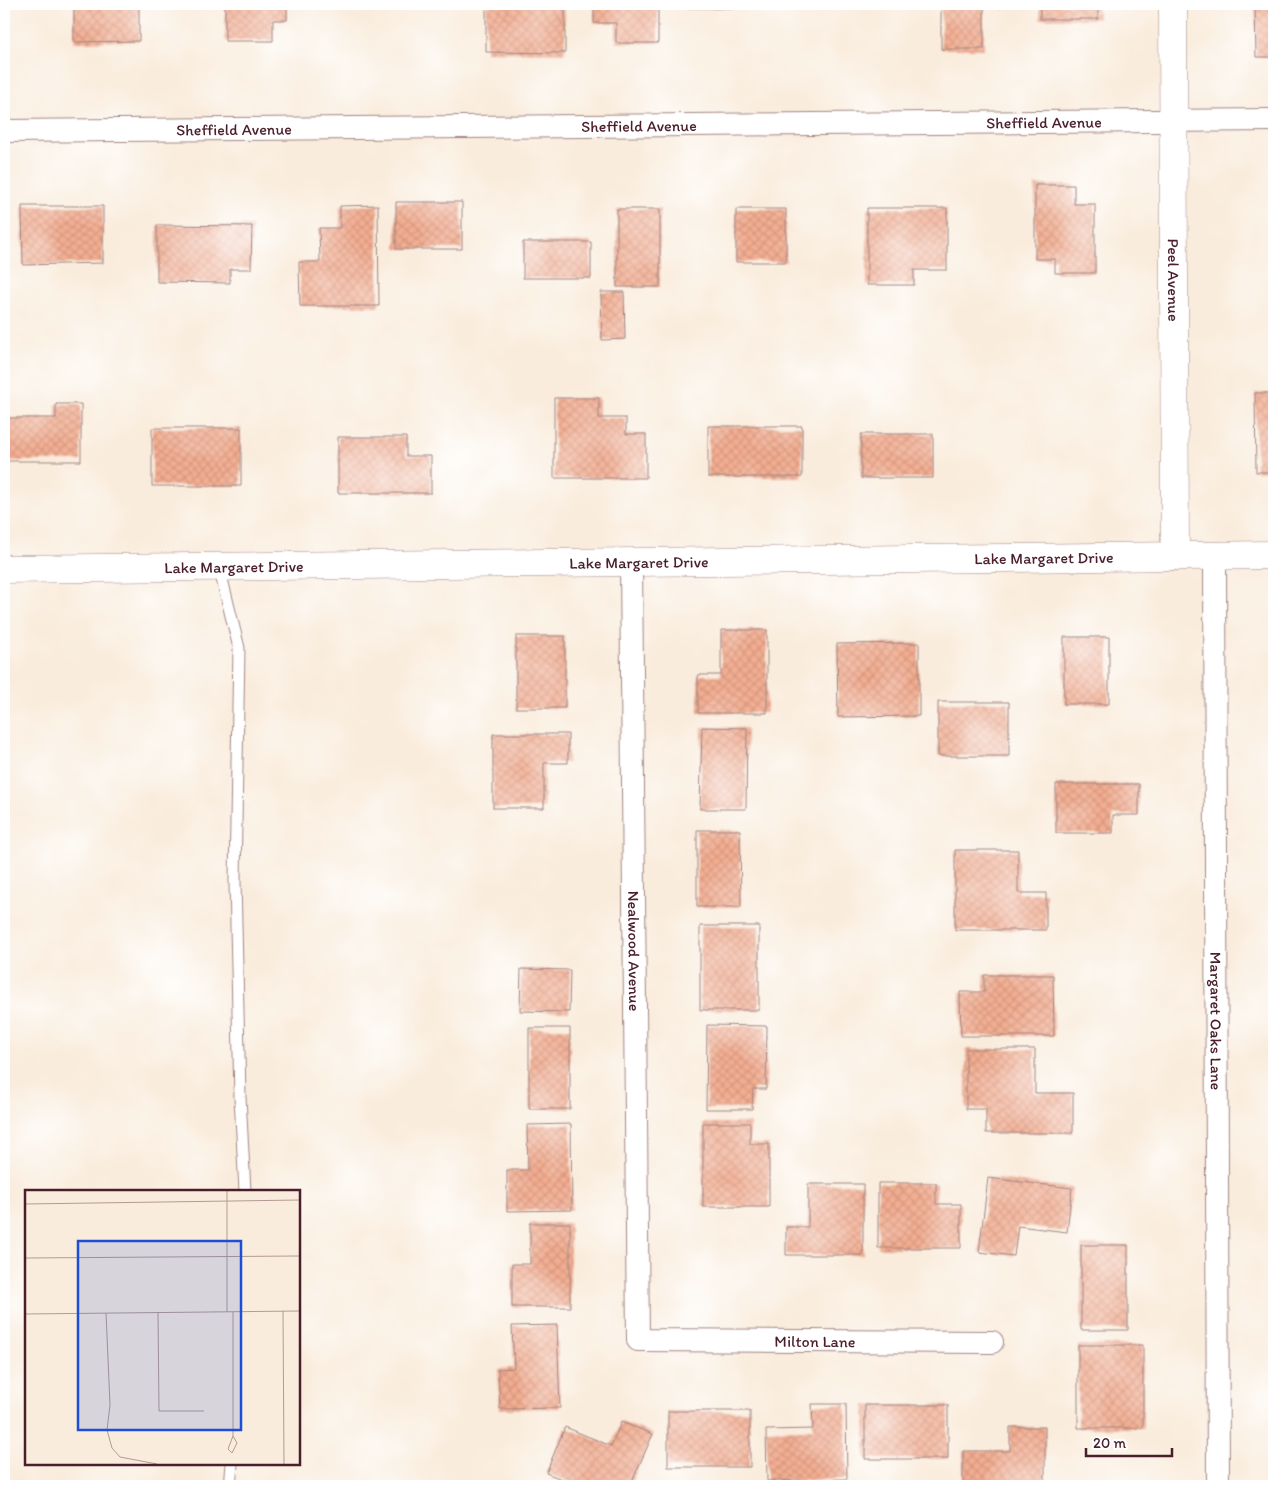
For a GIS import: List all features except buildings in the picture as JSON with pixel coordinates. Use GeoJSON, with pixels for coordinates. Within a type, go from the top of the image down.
{"type":"FeatureCollection","features":[{"type":"Feature","properties":{"kind":"street","name":"Peel Avenue"},"geometry":{"type":"LineString","coordinates":[[1173,4],[1175,556]]}},
{"type":"Feature","properties":{"kind":"street","name":"Sheffield Avenue"},"geometry":{"type":"LineString","coordinates":[[4,132],[1274,120]]}},
{"type":"Feature","properties":{"kind":"street","name":"Lake Margaret Drive"},"geometry":{"type":"LineString","coordinates":[[4,569],[1274,555]]}},
{"type":"Feature","properties":{"kind":"street","name":"Margaret Oaks Lane"},"geometry":{"type":"LineString","coordinates":[[1215,556],[1218,1486]]}},
{"type":"Feature","properties":{"kind":"street","name":"Nealwood Avenue"},"geometry":{"type":"LineString","coordinates":[[631,562],[638,1340]]}},
{"type":"Feature","properties":{"kind":"street","name":"Milton Lane"},"geometry":{"type":"LineString","coordinates":[[638,1340],[992,1342]]}},
{"type":"Feature","properties":{"kind":"lane"},"geometry":{"type":"LineString","coordinates":[[220,567],[239,648],[235,881],[240,1098],[245,1190]]}},
{"type":"Feature","properties":{"kind":"lane"},"geometry":{"type":"LineString","coordinates":[[230,1486],[232,1465]]}}]}
